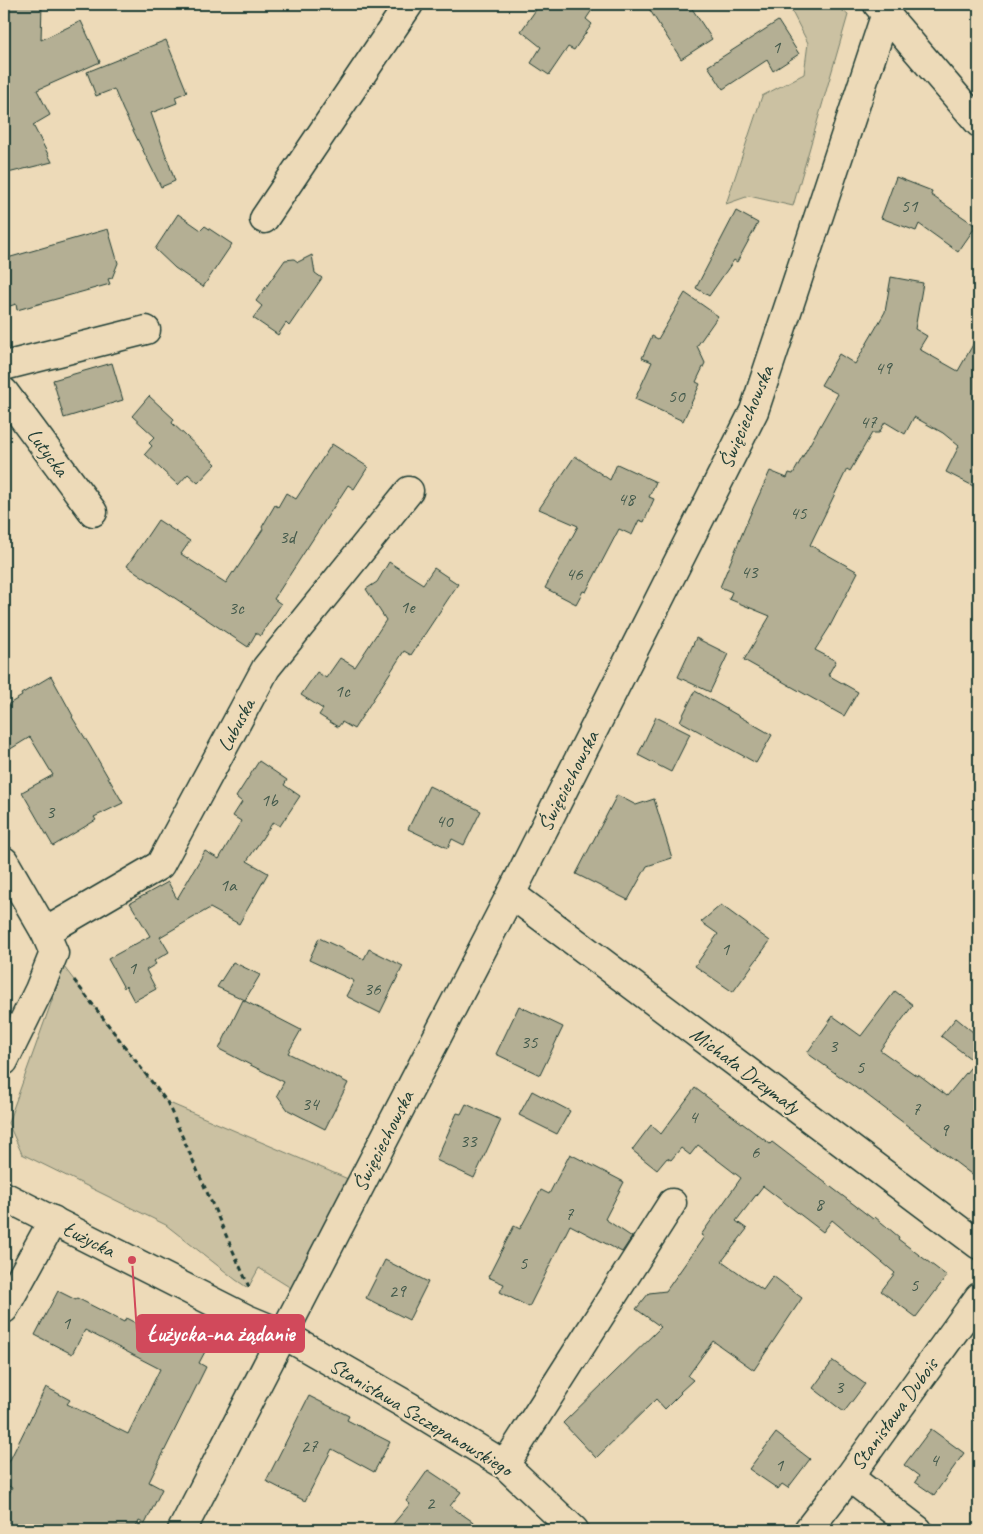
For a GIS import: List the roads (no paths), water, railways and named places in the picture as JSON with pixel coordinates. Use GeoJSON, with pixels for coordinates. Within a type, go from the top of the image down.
{"type":"FeatureCollection","features":[{"type":"Feature","properties":{"kind":"street"},"geometry":{"type":"LineString","coordinates":[[264,219],[409,4]]}},
{"type":"Feature","properties":{"kind":"street"},"geometry":{"type":"LineString","coordinates":[[884,8],[979,123]]}},
{"type":"Feature","properties":{"kind":"street","name":"Święciechowska"},"geometry":{"type":"LineString","coordinates":[[182,1530],[511,894],[754,411],[884,8]]}},
{"type":"Feature","properties":{"kind":"street"},"geometry":{"type":"LineString","coordinates":[[4,366],[146,330]]}},
{"type":"Feature","properties":{"kind":"street","name":"Lutycka"},"geometry":{"type":"LineString","coordinates":[[4,392],[93,512]]}},
{"type":"Feature","properties":{"kind":"street","name":"Lubuska"},"geometry":{"type":"LineString","coordinates":[[50,943],[160,865],[266,668],[410,491]]}},
{"type":"Feature","properties":{"kind":"street"},"geometry":{"type":"LineString","coordinates":[[4,861],[50,943],[39,990],[4,1061]]}},
{"type":"Feature","properties":{"kind":"street","name":"Michała Drzymały"},"geometry":{"type":"LineString","coordinates":[[511,894],[979,1245]]}},
{"type":"Feature","properties":{"kind":"street","name":"Łużycka"},"geometry":{"type":"LineString","coordinates":[[4,1196],[247,1319],[283,1334]]}},
{"type":"Feature","properties":{"kind":"street"},"geometry":{"type":"LineString","coordinates":[[505,1464],[672,1203]]}},
{"type":"Feature","properties":{"kind":"street"},"geometry":{"type":"LineString","coordinates":[[4,1309],[53,1220]]}},
{"type":"Feature","properties":{"kind":"street","name":"Stanisława Dubois"},"geometry":{"type":"LineString","coordinates":[[808,1530],[849,1477],[979,1297]]}},
{"type":"Feature","properties":{"kind":"street","name":"Stanisława Szczepanowskiego"},"geometry":{"type":"LineString","coordinates":[[283,1334],[505,1464],[574,1530]]}},
{"type":"Feature","properties":{"kind":"street"},"geometry":{"type":"LineString","coordinates":[[849,1477],[918,1530]]}},
{"type":"Feature","properties":{"kind":"place","name":"Łużycka-na żądanie"},"geometry":{"type":"Point","coordinates":[132,1260]}}]}
